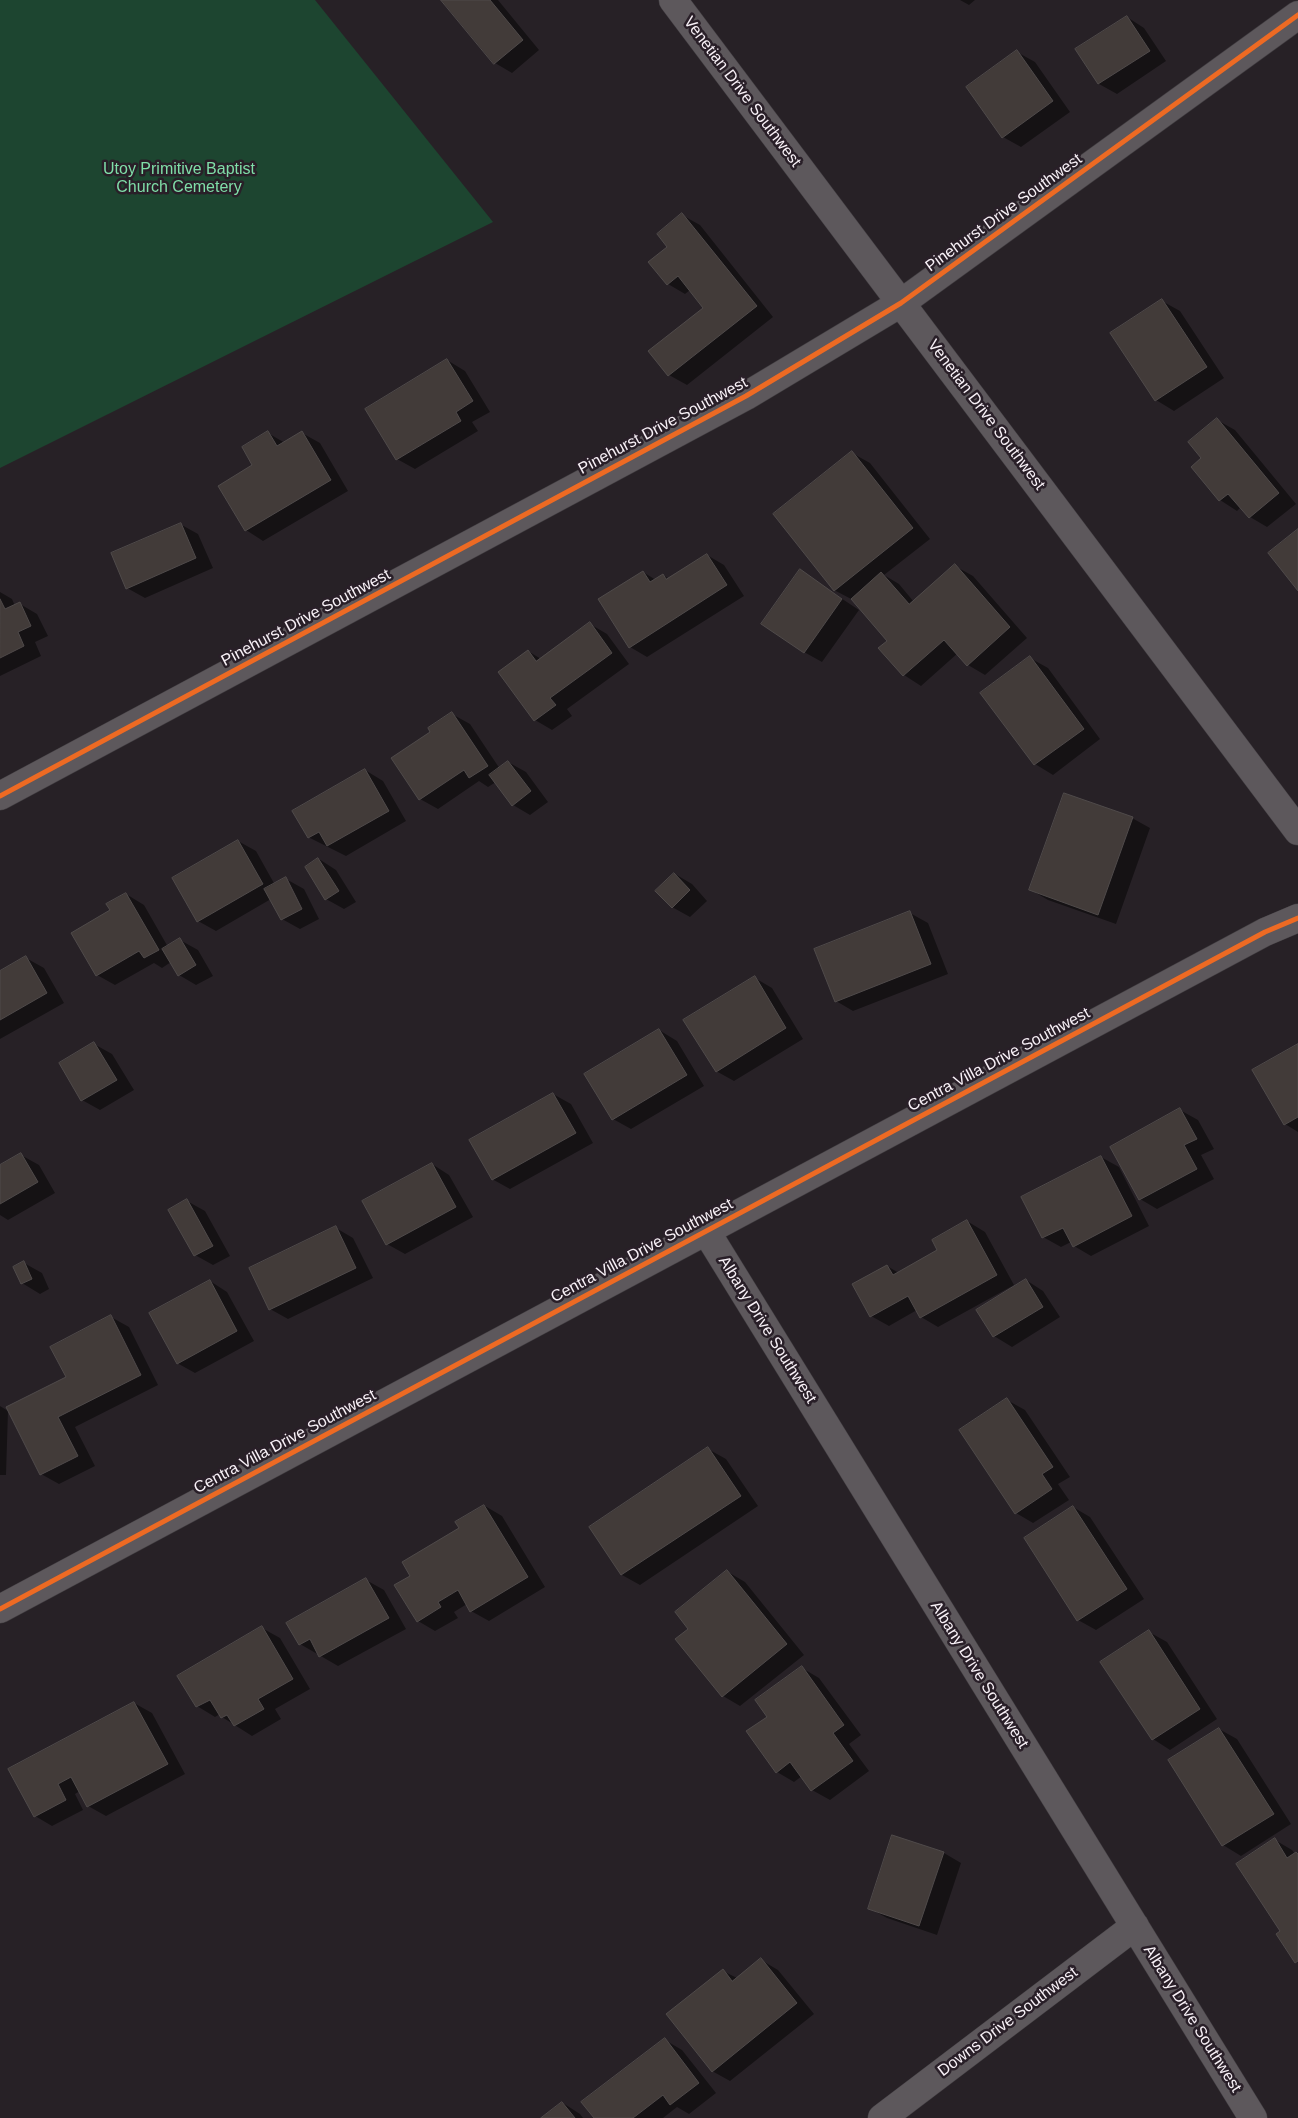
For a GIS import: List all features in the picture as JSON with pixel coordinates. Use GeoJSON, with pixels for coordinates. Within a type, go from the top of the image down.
{"type":"FeatureCollection","features":[{"type":"Feature","properties":{"kind":"street","name":"Venetian Drive Southwest"},"geometry":{"type":"LineString","coordinates":[[673,0],[1298,831]]}},
{"type":"Feature","properties":{"kind":"street","name":"Pinehurst Drive Southwest"},"geometry":{"type":"LineString","coordinates":[[0,796],[746,396],[901,303],[1298,15]]}},
{"type":"Feature","properties":{"kind":"street","name":"Centra Villa Drive Southwest"},"geometry":{"type":"LineString","coordinates":[[0,1609],[1266,932],[1298,918]]}},
{"type":"Feature","properties":{"kind":"street","name":"Albany Drive Southwest"},"geometry":{"type":"LineString","coordinates":[[706,1231],[1253,2118]]}},
{"type":"Feature","properties":{"kind":"street","name":"Downs Drive Southwest"},"geometry":{"type":"LineString","coordinates":[[882,2118],[1135,1926]]}},
{"type":"Feature","properties":{"kind":"green space","name":"Utoy Primitive Baptist Church Cemetery"},"geometry":{"type":"Polygon","coordinates":[[[0,0],[315,0],[493,222],[0,468],[0,0]]]}},
{"type":"Feature","properties":{"kind":"building"},"geometry":{"type":"Polygon","coordinates":[[[441,0],[490,0],[523,40],[494,64],[441,0]]]}},
{"type":"Feature","properties":{"kind":"building"},"geometry":{"type":"Polygon","coordinates":[[[1127,16],[1150,51],[1098,84],[1075,49],[1127,16]]]}},
{"type":"Feature","properties":{"kind":"building"},"geometry":{"type":"Polygon","coordinates":[[[1017,50],[1053,101],[1002,138],[966,87],[1017,50]]]}},
{"type":"Feature","properties":{"kind":"building"},"geometry":{"type":"Polygon","coordinates":[[[682,213],[757,306],[668,376],[648,351],[703,308],[678,276],[667,285],[648,262],[667,247],[657,234],[682,213]]]}},
{"type":"Feature","properties":{"kind":"building"},"geometry":{"type":"Polygon","coordinates":[[[1162,299],[1207,367],[1155,401],[1110,333],[1162,299]]]}},
{"type":"Feature","properties":{"kind":"building"},"geometry":{"type":"Polygon","coordinates":[[[447,359],[473,401],[456,412],[461,421],[396,460],[365,409],[447,359]]]}},
{"type":"Feature","properties":{"kind":"building"},"geometry":{"type":"Polygon","coordinates":[[[1217,418],[1279,493],[1249,518],[1228,494],[1219,501],[1191,467],[1201,458],[1188,442],[1217,418]]]}},
{"type":"Feature","properties":{"kind":"building"},"geometry":{"type":"Polygon","coordinates":[[[268,431],[277,446],[302,431],[331,480],[245,531],[218,486],[252,465],[242,447],[268,431]]]}},
{"type":"Feature","properties":{"kind":"building"},"geometry":{"type":"Polygon","coordinates":[[[852,451],[913,528],[834,591],[773,514],[852,451]]]}},
{"type":"Feature","properties":{"kind":"building"},"geometry":{"type":"Polygon","coordinates":[[[181,523],[196,558],[126,589],[111,553],[181,523]]]}},
{"type":"Feature","properties":{"kind":"building"},"geometry":{"type":"Polygon","coordinates":[[[1298,529],[1298,591],[1268,553],[1298,529]]]}},
{"type":"Feature","properties":{"kind":"building"},"geometry":{"type":"Polygon","coordinates":[[[707,554],[727,585],[629,648],[598,599],[643,571],[650,582],[663,574],[666,579],[707,554]]]}},
{"type":"Feature","properties":{"kind":"building"},"geometry":{"type":"Polygon","coordinates":[[[955,564],[1010,627],[967,666],[944,640],[903,676],[878,648],[887,641],[851,599],[881,572],[909,604],[955,564]]]}},
{"type":"Feature","properties":{"kind":"building"},"geometry":{"type":"Polygon","coordinates":[[[800,569],[842,599],[804,653],[761,624],[800,569]]]}},
{"type":"Feature","properties":{"kind":"building"},"geometry":{"type":"Polygon","coordinates":[[[0,599],[5,609],[20,602],[31,626],[18,632],[24,646],[0,658],[0,599]]]}},
{"type":"Feature","properties":{"kind":"building"},"geometry":{"type":"Polygon","coordinates":[[[590,622],[612,653],[550,698],[556,705],[534,721],[498,672],[528,650],[536,661],[590,622]]]}},
{"type":"Feature","properties":{"kind":"building"},"geometry":{"type":"Polygon","coordinates":[[[1030,656],[1084,729],[1034,765],[980,693],[1030,656]]]}},
{"type":"Feature","properties":{"kind":"building"},"geometry":{"type":"Polygon","coordinates":[[[452,712],[488,766],[469,778],[464,770],[419,800],[391,758],[430,732],[428,728],[452,712]]]}},
{"type":"Feature","properties":{"kind":"building"},"geometry":{"type":"Polygon","coordinates":[[[508,761],[531,791],[512,806],[489,775],[508,761]]]}},
{"type":"Feature","properties":{"kind":"building"},"geometry":{"type":"Polygon","coordinates":[[[365,769],[389,811],[327,846],[319,832],[308,838],[292,811],[365,769]]]}},
{"type":"Feature","properties":{"kind":"building"},"geometry":{"type":"Polygon","coordinates":[[[1064,793],[1133,817],[1098,915],[1029,890],[1064,793]]]}},
{"type":"Feature","properties":{"kind":"building"},"geometry":{"type":"Polygon","coordinates":[[[238,840],[263,884],[197,922],[172,878],[238,840]]]}},
{"type":"Feature","properties":{"kind":"building"},"geometry":{"type":"Polygon","coordinates":[[[318,858],[339,891],[325,900],[305,867],[318,858]]]}},
{"type":"Feature","properties":{"kind":"building"},"geometry":{"type":"Polygon","coordinates":[[[674,873],[690,890],[672,908],[655,891],[674,873]]]}},
{"type":"Feature","properties":{"kind":"building"},"geometry":{"type":"Polygon","coordinates":[[[286,877],[302,909],[281,920],[264,889],[286,877]]]}},
{"type":"Feature","properties":{"kind":"building"},"geometry":{"type":"Polygon","coordinates":[[[126,893],[159,950],[144,958],[139,951],[96,976],[71,933],[110,910],[106,904],[126,893]]]}},
{"type":"Feature","properties":{"kind":"building"},"geometry":{"type":"Polygon","coordinates":[[[910,911],[931,964],[835,1002],[814,949],[910,911]]]}},
{"type":"Feature","properties":{"kind":"building"},"geometry":{"type":"Polygon","coordinates":[[[180,938],[196,965],[178,976],[162,949],[180,938]]]}},
{"type":"Feature","properties":{"kind":"building"},"geometry":{"type":"Polygon","coordinates":[[[26,956],[47,993],[0,1020],[0,971],[26,956]]]}},
{"type":"Feature","properties":{"kind":"building"},"geometry":{"type":"Polygon","coordinates":[[[755,976],[786,1028],[716,1072],[683,1020],[755,976]]]}},
{"type":"Feature","properties":{"kind":"building"},"geometry":{"type":"Polygon","coordinates":[[[659,1029],[687,1075],[612,1120],[584,1074],[659,1029]]]}},
{"type":"Feature","properties":{"kind":"building"},"geometry":{"type":"Polygon","coordinates":[[[94,1042],[117,1080],[81,1101],[59,1063],[94,1042]]]}},
{"type":"Feature","properties":{"kind":"building"},"geometry":{"type":"Polygon","coordinates":[[[1298,1044],[1298,1117],[1284,1125],[1252,1070],[1298,1044]]]}},
{"type":"Feature","properties":{"kind":"building"},"geometry":{"type":"Polygon","coordinates":[[[553,1093],[576,1133],[492,1180],[469,1140],[553,1093]]]}},
{"type":"Feature","properties":{"kind":"building"},"geometry":{"type":"Polygon","coordinates":[[[1180,1108],[1197,1139],[1184,1145],[1197,1169],[1139,1200],[1110,1147],[1180,1108]]]}},
{"type":"Feature","properties":{"kind":"building"},"geometry":{"type":"Polygon","coordinates":[[[21,1153],[38,1182],[0,1204],[0,1165],[21,1153]]]}},
{"type":"Feature","properties":{"kind":"building"},"geometry":{"type":"Polygon","coordinates":[[[1101,1156],[1132,1216],[1073,1247],[1063,1228],[1042,1238],[1021,1197],[1101,1156]]]}},
{"type":"Feature","properties":{"kind":"building"},"geometry":{"type":"Polygon","coordinates":[[[432,1163],[456,1207],[386,1245],[362,1201],[432,1163]]]}},
{"type":"Feature","properties":{"kind":"building"},"geometry":{"type":"Polygon","coordinates":[[[187,1199],[213,1246],[194,1256],[168,1210],[187,1199]]]}},
{"type":"Feature","properties":{"kind":"building"},"geometry":{"type":"Polygon","coordinates":[[[967,1220],[997,1275],[920,1318],[908,1296],[870,1317],[852,1284],[887,1265],[893,1275],[937,1250],[932,1240],[967,1220]]]}},
{"type":"Feature","properties":{"kind":"building"},"geometry":{"type":"Polygon","coordinates":[[[336,1226],[356,1268],[269,1310],[249,1268],[336,1226]]]}},
{"type":"Feature","properties":{"kind":"building"},"geometry":{"type":"Polygon","coordinates":[[[24,1261],[32,1279],[21,1284],[13,1267],[24,1261]]]}},
{"type":"Feature","properties":{"kind":"building"},"geometry":{"type":"Polygon","coordinates":[[[1026,1279],[1043,1307],[993,1337],[976,1310],[1026,1279]]]}},
{"type":"Feature","properties":{"kind":"building"},"geometry":{"type":"Polygon","coordinates":[[[210,1280],[237,1331],[177,1364],[149,1313],[210,1280]]]}},
{"type":"Feature","properties":{"kind":"building"},"geometry":{"type":"Polygon","coordinates":[[[111,1315],[141,1375],[58,1417],[78,1456],[40,1475],[6,1407],[66,1377],[50,1347],[111,1315]]]}},
{"type":"Feature","properties":{"kind":"building"},"geometry":{"type":"Polygon","coordinates":[[[1007,1398],[1053,1467],[1042,1474],[1052,1489],[1015,1514],[959,1430],[1007,1398]]]}},
{"type":"Feature","properties":{"kind":"building"},"geometry":{"type":"Polygon","coordinates":[[[708,1447],[741,1496],[621,1575],[589,1527],[708,1447]]]}},
{"type":"Feature","properties":{"kind":"building"},"geometry":{"type":"Polygon","coordinates":[[[484,1505],[528,1577],[470,1612],[458,1590],[438,1602],[441,1607],[417,1622],[394,1585],[410,1576],[402,1562],[459,1528],[455,1522],[484,1505]]]}},
{"type":"Feature","properties":{"kind":"building"},"geometry":{"type":"Polygon","coordinates":[[[1073,1506],[1127,1589],[1077,1621],[1024,1538],[1073,1506]]]}},
{"type":"Feature","properties":{"kind":"building"},"geometry":{"type":"Polygon","coordinates":[[[727,1570],[787,1644],[722,1697],[675,1639],[688,1629],[675,1612],[727,1570]]]}},
{"type":"Feature","properties":{"kind":"building"},"geometry":{"type":"Polygon","coordinates":[[[366,1578],[389,1618],[319,1657],[310,1639],[299,1645],[286,1623],[366,1578]]]}},
{"type":"Feature","properties":{"kind":"building"},"geometry":{"type":"Polygon","coordinates":[[[262,1626],[293,1679],[258,1699],[264,1709],[234,1726],[227,1715],[221,1718],[210,1700],[196,1707],[177,1676],[262,1626]]]}},
{"type":"Feature","properties":{"kind":"building"},"geometry":{"type":"Polygon","coordinates":[[[1149,1630],[1200,1709],[1152,1740],[1100,1662],[1149,1630]]]}},
{"type":"Feature","properties":{"kind":"building"},"geometry":{"type":"Polygon","coordinates":[[[802,1666],[844,1725],[833,1733],[853,1761],[811,1791],[790,1762],[776,1773],[746,1731],[767,1717],[755,1700],[802,1666]]]}},
{"type":"Feature","properties":{"kind":"building"},"geometry":{"type":"Polygon","coordinates":[[[134,1702],[168,1764],[87,1807],[71,1777],[58,1784],[66,1800],[34,1817],[8,1769],[134,1702]]]}},
{"type":"Feature","properties":{"kind":"building"},"geometry":{"type":"Polygon","coordinates":[[[1219,1728],[1274,1814],[1222,1846],[1168,1760],[1219,1728]]]}},
{"type":"Feature","properties":{"kind":"building"},"geometry":{"type":"Polygon","coordinates":[[[892,1835],[944,1852],[919,1926],[868,1909],[892,1835]]]}},
{"type":"Feature","properties":{"kind":"building"},"geometry":{"type":"Polygon","coordinates":[[[1275,1838],[1287,1858],[1296,1852],[1298,1854],[1298,1961],[1295,1963],[1276,1934],[1280,1931],[1236,1864],[1275,1838]]]}},
{"type":"Feature","properties":{"kind":"building"},"geometry":{"type":"Polygon","coordinates":[[[761,1958],[797,2003],[712,2072],[666,2014],[723,1969],[732,1981],[761,1958]]]}},
{"type":"Feature","properties":{"kind":"building"},"geometry":{"type":"Polygon","coordinates":[[[665,2038],[699,2083],[670,2105],[663,2095],[633,2118],[594,2118],[581,2102],[665,2038]]]}},
{"type":"Feature","properties":{"kind":"building"},"geometry":{"type":"Polygon","coordinates":[[[562,2102],[575,2118],[541,2118],[562,2102]]]}},
{"type":"Feature","properties":{"kind":"cycle path"},"geometry":{"type":"LineString","coordinates":[[0,796],[746,396],[901,303],[1298,15]]}},
{"type":"Feature","properties":{"kind":"cycle path"},"geometry":{"type":"LineString","coordinates":[[0,1609],[1265,932],[1298,918]]}}]}
